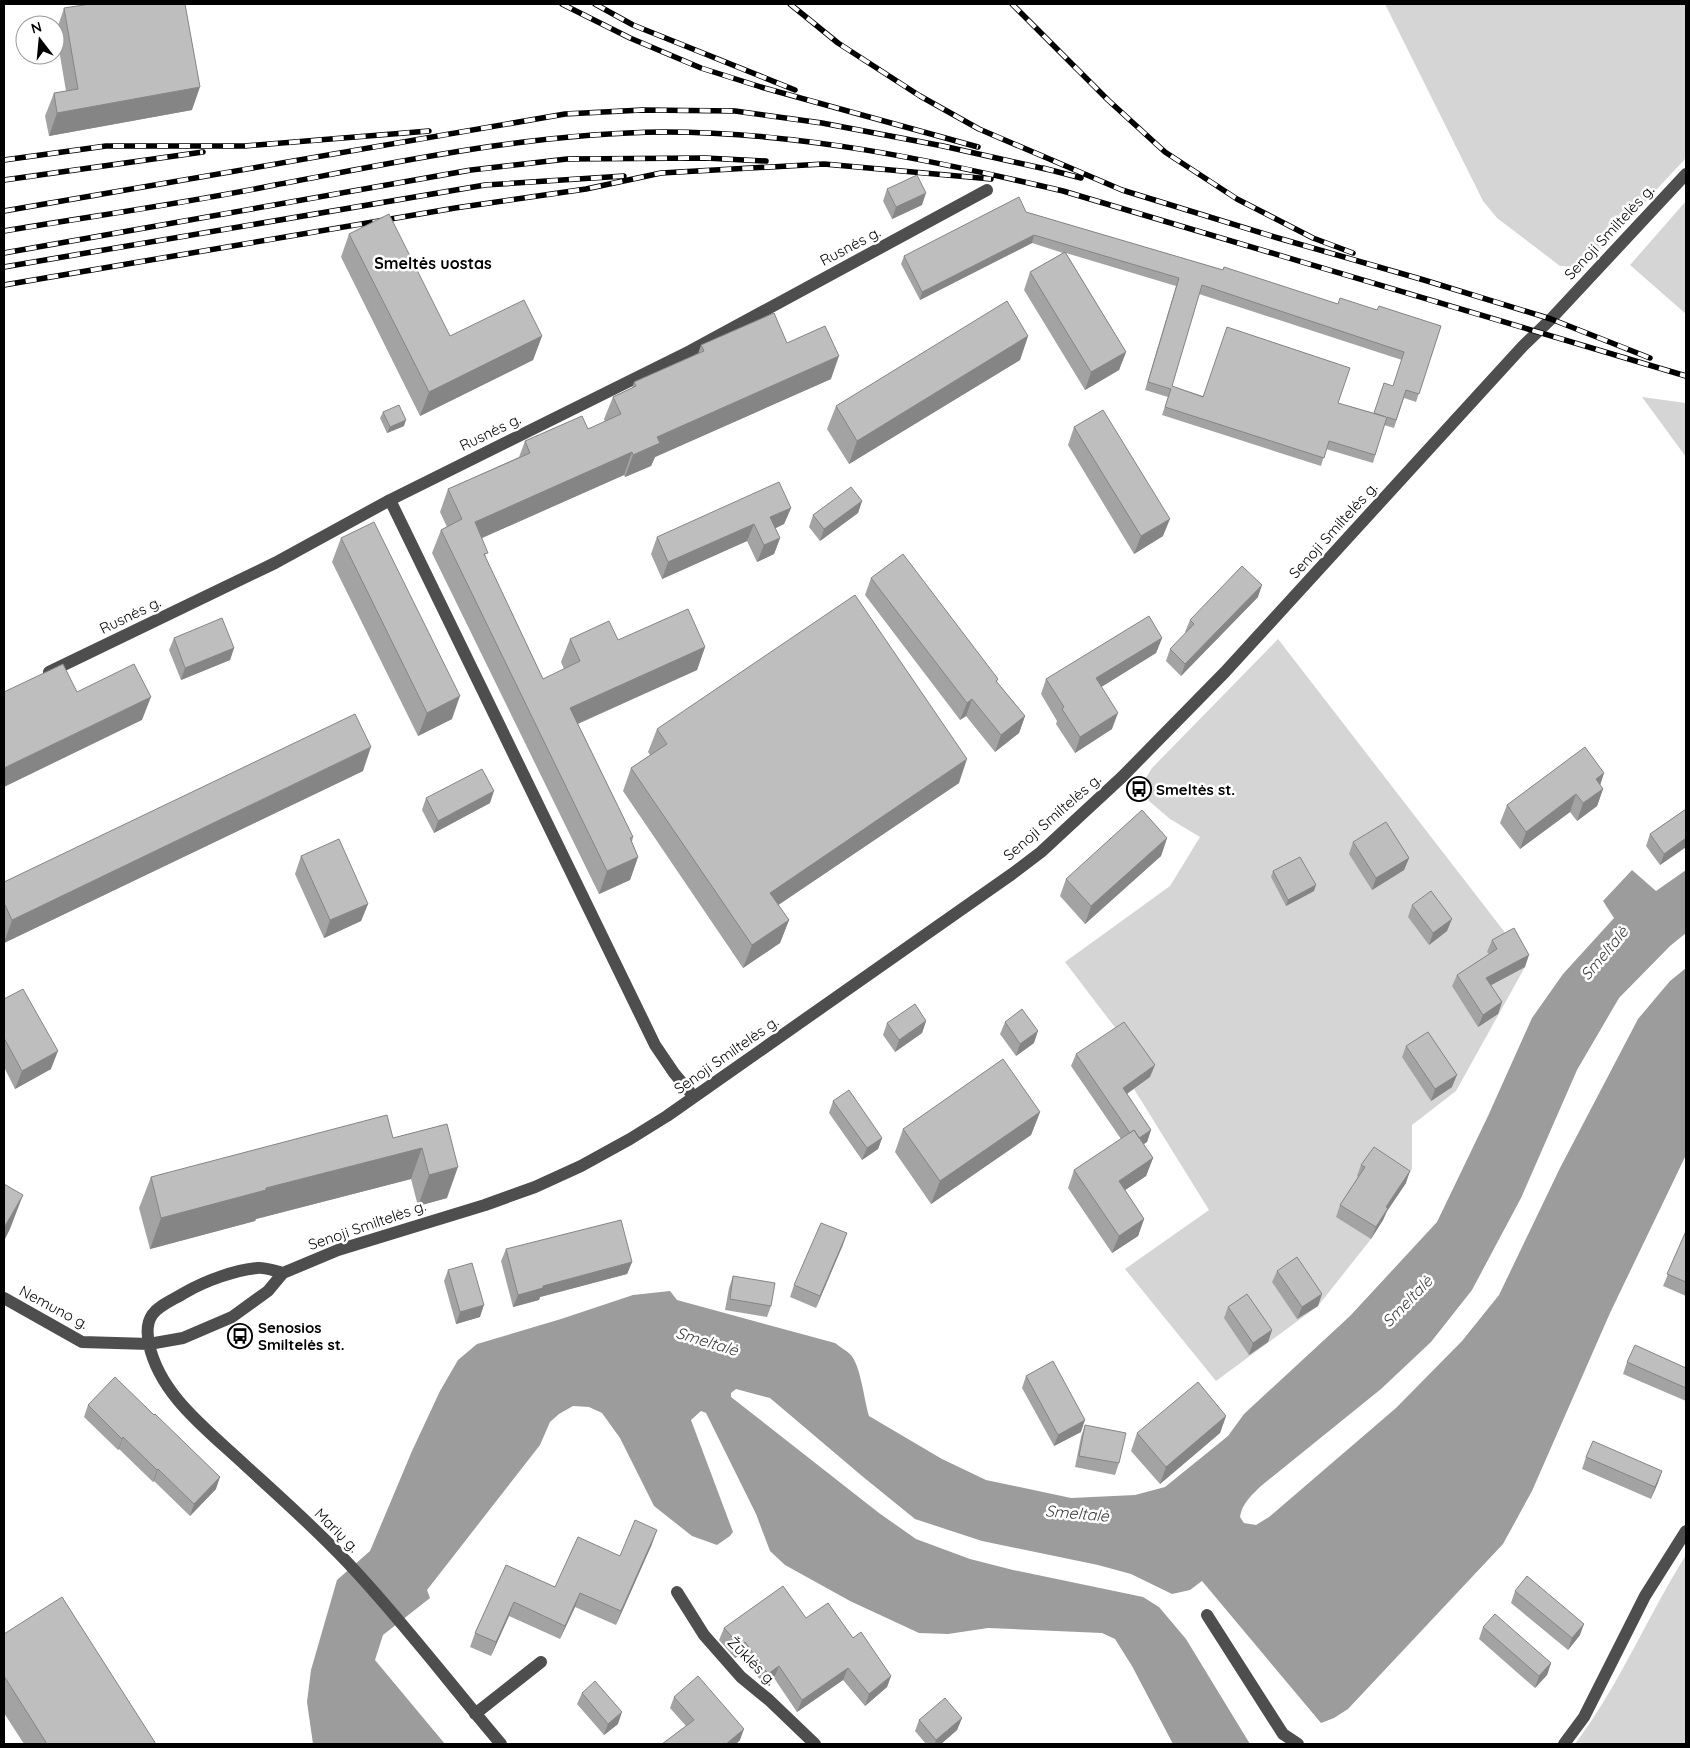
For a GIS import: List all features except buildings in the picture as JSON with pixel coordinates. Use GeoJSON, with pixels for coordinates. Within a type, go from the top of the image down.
{"type":"FeatureCollection","features":[{"type":"Feature","properties":{"kind":"street","name":"Senoji Smiltelės g."},"geometry":{"type":"LineString","coordinates":[[149,1344],[183,1338],[232,1317],[268,1292],[283,1273],[338,1250],[485,1205],[535,1187],[581,1166],[630,1139],[694,1097],[1041,852],[1122,778],[1225,672],[1523,346],[1686,174]]}},
{"type":"Feature","properties":{"kind":"street","name":"Rusnės g."},"geometry":{"type":"LineString","coordinates":[[38,677],[275,563],[390,500],[690,351],[988,190]]}},
{"type":"Feature","properties":{"kind":"street"},"geometry":{"type":"LineString","coordinates":[[390,500],[655,1045],[674,1073],[694,1097]]}},
{"type":"Feature","properties":{"kind":"street"},"geometry":{"type":"LineString","coordinates":[[149,1344],[147,1325],[153,1312],[197,1286],[231,1274],[259,1267],[283,1273]]}},
{"type":"Feature","properties":{"kind":"street","name":"Nemuno g."},"geometry":{"type":"LineString","coordinates":[[4,1298],[82,1342],[149,1344]]}},
{"type":"Feature","properties":{"kind":"street","name":"Marių g."},"geometry":{"type":"LineString","coordinates":[[149,1344],[158,1371],[170,1390],[190,1414],[322,1536],[349,1564],[501,1744]]}},
{"type":"Feature","properties":{"kind":"street"},"geometry":{"type":"LineString","coordinates":[[1564,1744],[1584,1718],[1646,1596],[1686,1531]]}},
{"type":"Feature","properties":{"kind":"street","name":"Žūklės g."},"geometry":{"type":"LineString","coordinates":[[677,1592],[704,1635],[741,1677],[769,1700],[815,1744]]}},
{"type":"Feature","properties":{"kind":"street"},"geometry":{"type":"LineString","coordinates":[[1207,1616],[1283,1734],[1298,1744]]}},
{"type":"Feature","properties":{"kind":"street"},"geometry":{"type":"LineString","coordinates":[[475,1714],[541,1662]]}},
{"type":"Feature","properties":{"kind":"shaded area"},"geometry":{"type":"Polygon","coordinates":[[[1385,4],[1686,4],[1686,158],[1586,265],[1576,267],[1560,266],[1497,218],[1483,201],[1385,4]]]}},
{"type":"Feature","properties":{"kind":"shaded area"},"geometry":{"type":"Polygon","coordinates":[[[1686,201],[1686,314],[1630,265],[1686,201]]]}},
{"type":"Feature","properties":{"kind":"shaded area"},"geometry":{"type":"Polygon","coordinates":[[[1642,397],[1686,403],[1686,457],[1642,397]]]}},
{"type":"Feature","properties":{"kind":"shaded area"},"geometry":{"type":"Polygon","coordinates":[[[1278,639],[1510,939],[1525,967],[1456,1091],[1412,1125],[1412,1169],[1371,1239],[1318,1306],[1216,1381],[1125,1269],[1209,1210],[1134,1089],[1150,1077],[1065,962],[1170,886],[1200,837],[1170,819],[1149,801],[1144,781],[1152,768],[1278,639]]]}},
{"type":"Feature","properties":{"kind":"shaded area"},"geometry":{"type":"Polygon","coordinates":[[[1686,1555],[1686,1744],[1575,1744],[1605,1699],[1686,1555]]]}},
{"type":"Feature","properties":{"kind":"water","name":"Smeltalė"},"geometry":{"type":"Polygon","coordinates":[[[1632,870],[1656,891],[1686,870],[1686,933],[1670,946],[1619,998],[1577,1070],[1521,1198],[1472,1290],[1431,1342],[1381,1389],[1261,1486],[1248,1500],[1241,1512],[1240,1517],[1244,1523],[1256,1525],[1269,1517],[1396,1408],[1462,1341],[1499,1295],[1560,1168],[1638,1019],[1670,981],[1686,968],[1686,1155],[1610,1313],[1532,1491],[1503,1544],[1348,1709],[1334,1718],[1321,1723],[1202,1581],[1190,1590],[1172,1594],[1131,1574],[1098,1565],[982,1541],[915,1519],[770,1398],[736,1389],[731,1393],[731,1397],[879,1513],[916,1539],[970,1559],[1013,1570],[1143,1597],[1159,1607],[1186,1639],[1250,1744],[1173,1744],[1132,1666],[1115,1639],[1102,1633],[988,1628],[948,1634],[919,1633],[850,1601],[785,1565],[770,1551],[756,1514],[706,1413],[701,1411],[691,1420],[733,1532],[717,1545],[692,1536],[654,1506],[620,1438],[602,1413],[589,1407],[573,1406],[550,1422],[540,1445],[427,1590],[430,1598],[383,1635],[375,1660],[445,1744],[313,1744],[307,1702],[311,1670],[337,1580],[370,1551],[412,1451],[440,1391],[458,1360],[477,1344],[633,1295],[670,1291],[677,1300],[835,1343],[851,1355],[854,1360],[860,1375],[869,1416],[942,1459],[986,1480],[1071,1498],[1135,1495],[1165,1487],[1228,1436],[1244,1414],[1350,1316],[1437,1222],[1532,1018],[1563,974],[1614,918],[1603,901],[1632,870]]]}},
{"type":"Feature","properties":{"kind":"railway"},"geometry":{"type":"LineString","coordinates":[[562,4],[630,38],[701,68],[761,87],[978,147]]}},
{"type":"Feature","properties":{"kind":"railway"},"geometry":{"type":"LineString","coordinates":[[595,4],[633,25],[795,90]]}},
{"type":"Feature","properties":{"kind":"railway"},"geometry":{"type":"LineString","coordinates":[[790,4],[838,43],[920,96],[979,129],[1122,190],[1551,319],[1650,358]]}},
{"type":"Feature","properties":{"kind":"railway"},"geometry":{"type":"LineString","coordinates":[[1012,4],[1108,100],[1165,152],[1237,199],[1313,238],[1353,253]]}},
{"type":"Feature","properties":{"kind":"railway"},"geometry":{"type":"LineString","coordinates":[[4,211],[565,114],[642,110],[735,111],[822,123],[943,146],[1050,170]]}},
{"type":"Feature","properties":{"kind":"railway"},"geometry":{"type":"LineString","coordinates":[[4,160],[106,146],[245,146],[429,131]]}},
{"type":"Feature","properties":{"kind":"railway"},"geometry":{"type":"LineString","coordinates":[[4,231],[173,204],[420,158],[517,143],[566,137],[664,132],[715,133],[765,137],[815,142],[915,159],[1063,191],[1686,376]]}},
{"type":"Feature","properties":{"kind":"railway"},"geometry":{"type":"LineString","coordinates":[[4,180],[203,152]]}},
{"type":"Feature","properties":{"kind":"railway"},"geometry":{"type":"LineString","coordinates":[[4,253],[471,170],[567,159],[705,158],[766,161]]}},
{"type":"Feature","properties":{"kind":"railway"},"geometry":{"type":"LineString","coordinates":[[4,285],[455,208],[586,189],[661,173],[824,164],[991,179]]}},
{"type":"Feature","properties":{"kind":"railway"},"geometry":{"type":"LineString","coordinates":[[1043,168],[1081,178]]}},
{"type":"Feature","properties":{"kind":"railway"},"geometry":{"type":"LineString","coordinates":[[4,267],[485,185],[624,176]]}},
{"type":"Feature","properties":{"kind":"place","name":"Smeltės st."},"geometry":{"type":"Point","coordinates":[1139,789]}},
{"type":"Feature","properties":{"kind":"place","name":"Senosios Smiltelės st."},"geometry":{"type":"Point","coordinates":[240,1336]}},
{"type":"Feature","properties":{"kind":"district","name":"Smeltės uostas"},"geometry":{"type":"Point","coordinates":[433,263]}}]}
